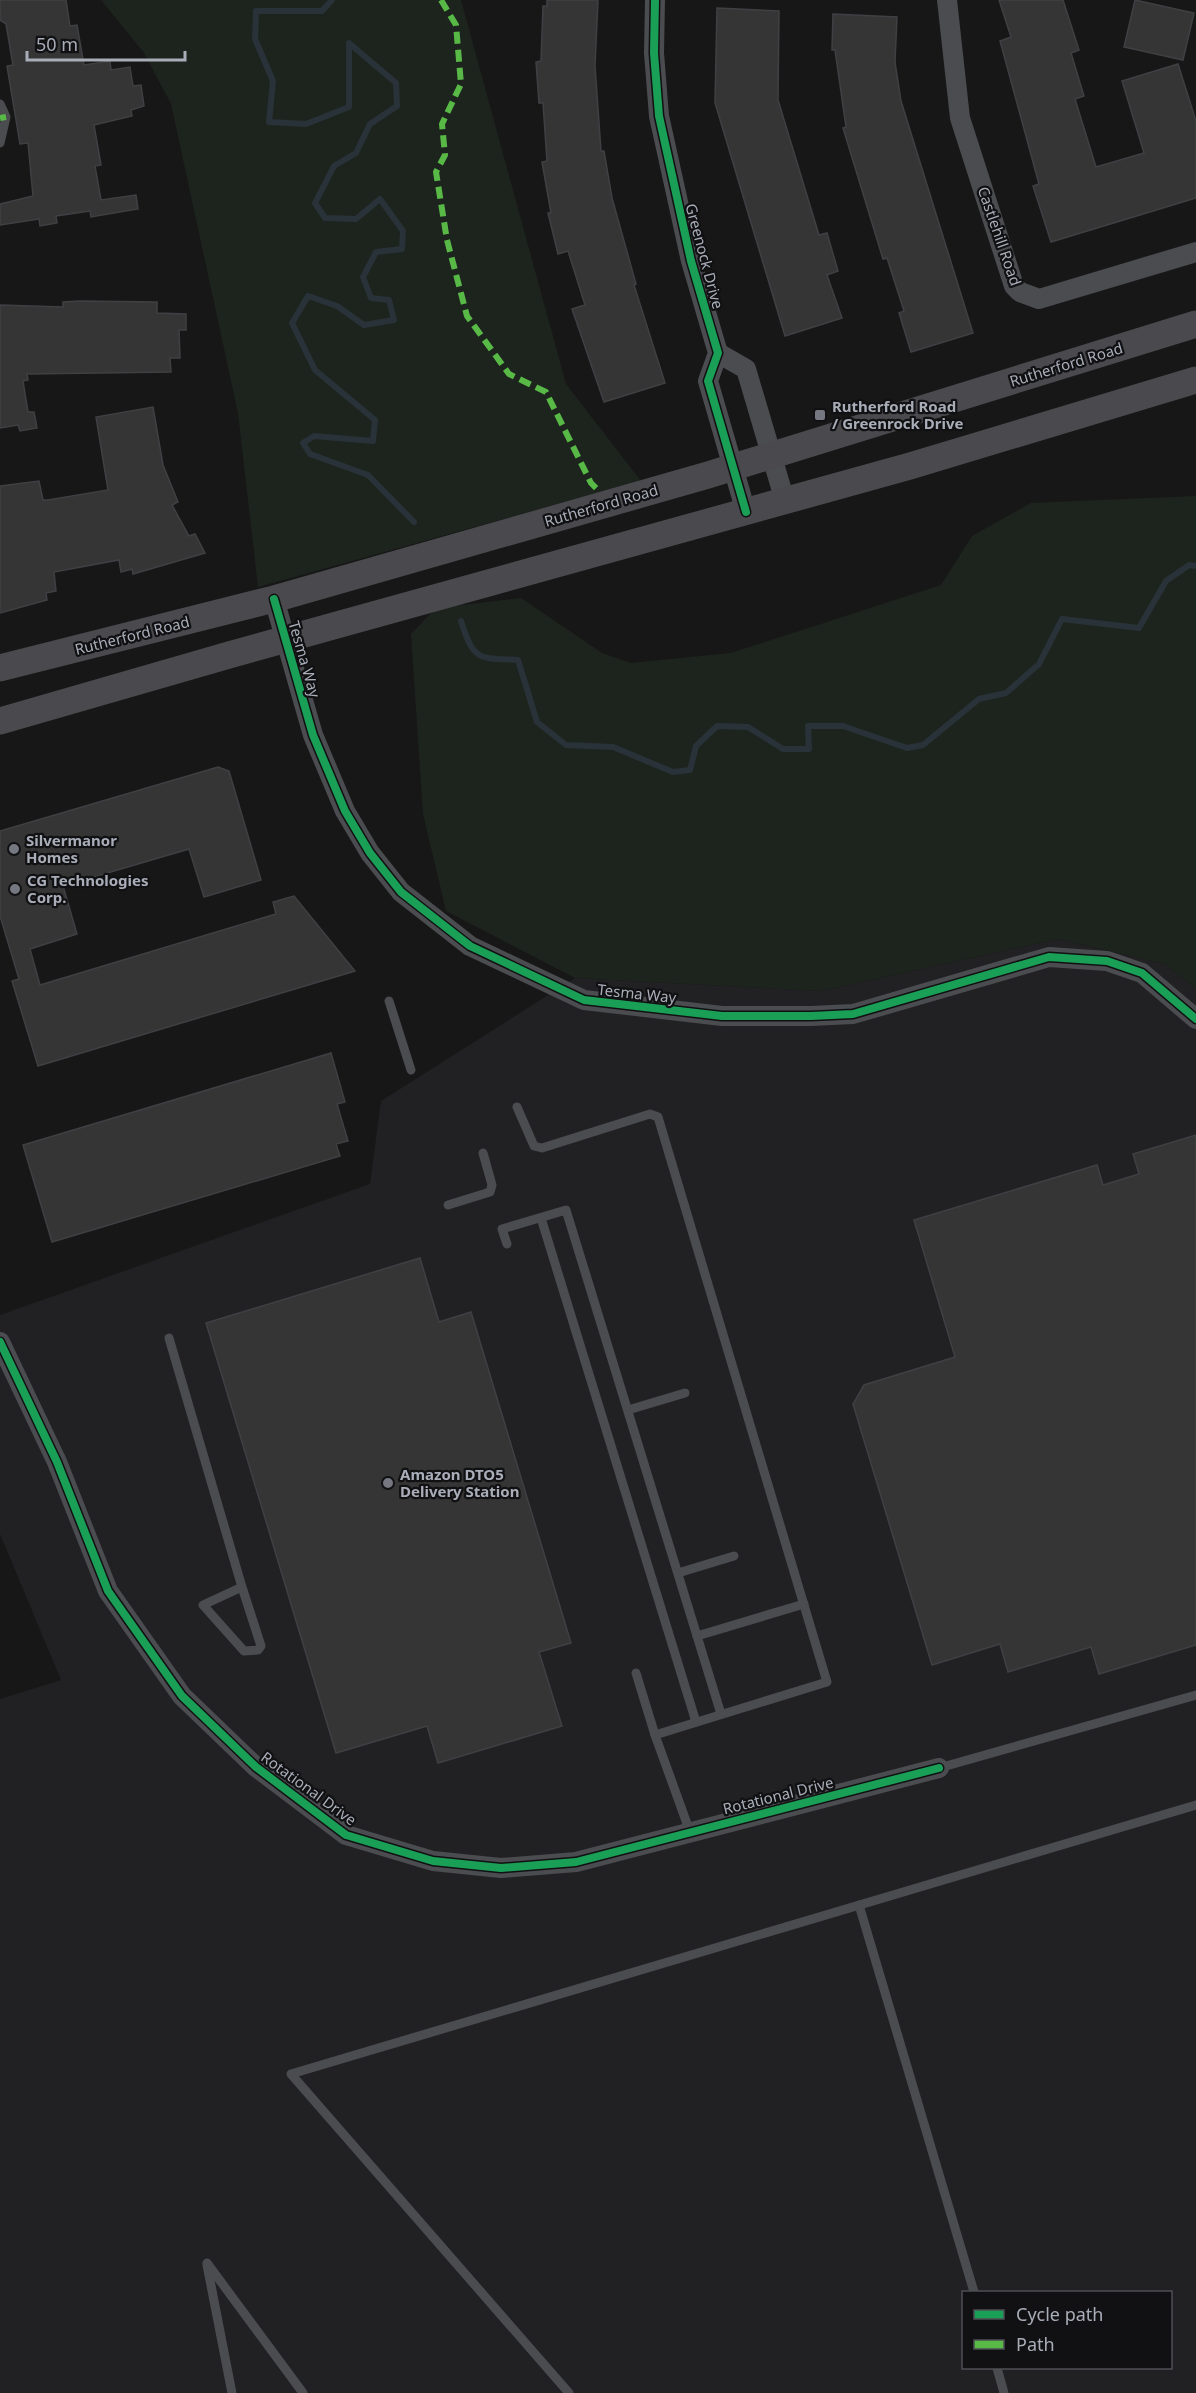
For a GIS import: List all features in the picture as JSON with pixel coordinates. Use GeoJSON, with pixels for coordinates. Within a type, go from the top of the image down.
{"type":"FeatureCollection","features":[{"type":"Feature","properties":{"kind":"main road","name":"Rutherford Road"},"geometry":{"type":"LineString","coordinates":[[0,668],[274,599],[771,455],[1196,324]]}},
{"type":"Feature","properties":{"kind":"main road"},"geometry":{"type":"LineString","coordinates":[[0,721],[785,501],[1196,380]]}},
{"type":"Feature","properties":{"kind":"street","name":"Greenock Drive"},"geometry":{"type":"LineString","coordinates":[[655,0],[654,53],[659,116],[691,261],[718,353]]}},
{"type":"Feature","properties":{"kind":"street","name":"Castlehill Road"},"geometry":{"type":"LineString","coordinates":[[947,0],[960,118],[1014,286],[1020,292],[1039,299],[1196,252]]}},
{"type":"Feature","properties":{"kind":"street"},"geometry":{"type":"LineString","coordinates":[[746,512],[708,381],[718,353],[746,369],[785,501]]}},
{"type":"Feature","properties":{"kind":"street","name":"Tesma Way"},"geometry":{"type":"LineString","coordinates":[[274,599],[313,735],[345,811],[369,852],[400,892],[470,946],[584,1000],[722,1016],[853,1014],[1049,957],[1107,961],[1142,973],[1196,1019]]}},
{"type":"Feature","properties":{"kind":"street","name":"Rotational Drive"},"geometry":{"type":"LineString","coordinates":[[0,1342],[57,1462],[108,1592],[176,1688],[256,1767],[346,1834],[433,1861],[501,1868],[576,1862],[939,1768]]}},
{"type":"Feature","properties":{"kind":"lane"},"geometry":{"type":"LineString","coordinates":[[0,104],[6,117],[0,143]]}},
{"type":"Feature","properties":{"kind":"lane"},"geometry":{"type":"LineString","coordinates":[[389,1001],[411,1070]]}},
{"type":"Feature","properties":{"kind":"lane"},"geometry":{"type":"LineString","coordinates":[[518,1107],[534,1146],[542,1148],[650,1114],[658,1117],[827,1682],[655,1735]]}},
{"type":"Feature","properties":{"kind":"lane"},"geometry":{"type":"LineString","coordinates":[[448,1205],[490,1192],[492,1185],[483,1153]]}},
{"type":"Feature","properties":{"kind":"lane"},"geometry":{"type":"LineString","coordinates":[[507,1245],[502,1229],[566,1210],[721,1714]]}},
{"type":"Feature","properties":{"kind":"lane"},"geometry":{"type":"LineString","coordinates":[[541,1218],[696,1722]]}},
{"type":"Feature","properties":{"kind":"lane"},"geometry":{"type":"LineString","coordinates":[[169,1338],[261,1646],[258,1650],[244,1651],[203,1605],[242,1587]]}},
{"type":"Feature","properties":{"kind":"lane"},"geometry":{"type":"LineString","coordinates":[[628,1410],[685,1393]]}},
{"type":"Feature","properties":{"kind":"lane"},"geometry":{"type":"LineString","coordinates":[[678,1573],[734,1556]]}},
{"type":"Feature","properties":{"kind":"lane"},"geometry":{"type":"LineString","coordinates":[[697,1636],[804,1604]]}},
{"type":"Feature","properties":{"kind":"lane"},"geometry":{"type":"LineString","coordinates":[[636,1673],[655,1735],[690,1832]]}},
{"type":"Feature","properties":{"kind":"lane"},"geometry":{"type":"LineString","coordinates":[[939,1768],[1196,1695]]}},
{"type":"Feature","properties":{"kind":"lane"},"geometry":{"type":"LineString","coordinates":[[569,2393],[291,2074],[1196,1805]]}},
{"type":"Feature","properties":{"kind":"lane"},"geometry":{"type":"LineString","coordinates":[[859,1905],[974,2291]]}},
{"type":"Feature","properties":{"kind":"lane"},"geometry":{"type":"LineString","coordinates":[[232,2393],[207,2263],[303,2393]]}},
{"type":"Feature","properties":{"kind":"lane"},"geometry":{"type":"LineString","coordinates":[[998,2369],[1004,2393]]}},
{"type":"Feature","properties":{"kind":"shaded area"},"geometry":{"type":"Polygon","coordinates":[[[101,0],[461,0],[566,384],[641,481],[258,587],[238,413],[171,104],[144,53],[101,0]]]}},
{"type":"Feature","properties":{"kind":"shaded area"},"geometry":{"type":"Polygon","coordinates":[[[1196,496],[1196,989],[1165,964],[1058,939],[821,991],[575,978],[446,911],[423,814],[411,634],[436,608],[521,598],[602,653],[631,663],[731,653],[941,585],[972,536],[1031,503],[1196,496]]]}},
{"type":"Feature","properties":{"kind":"shaded area"},"geometry":{"type":"Polygon","coordinates":[[[1058,939],[1165,964],[1196,989],[1196,2393],[0,2393],[0,1699],[61,1680],[0,1534],[0,1315],[370,1184],[381,1101],[575,978],[821,991],[1058,939]]]}},
{"type":"Feature","properties":{"kind":"building"},"geometry":{"type":"Polygon","coordinates":[[[0,0],[66,0],[70,26],[77,25],[84,65],[110,61],[111,70],[130,67],[133,86],[141,85],[144,106],[131,110],[132,116],[94,125],[101,165],[95,166],[101,200],[136,195],[138,209],[91,217],[90,211],[56,216],[57,223],[40,226],[39,219],[0,225],[0,204],[33,196],[28,143],[20,144],[7,66],[13,65],[6,24],[0,20],[0,0]]]}},
{"type":"Feature","properties":{"kind":"building"},"geometry":{"type":"Polygon","coordinates":[[[547,0],[598,0],[595,66],[601,151],[604,151],[612,198],[636,284],[634,285],[665,383],[604,402],[572,309],[585,305],[568,251],[558,254],[548,213],[551,213],[542,162],[547,161],[543,103],[539,103],[536,62],[541,61],[543,6],[547,6],[547,0]]]}},
{"type":"Feature","properties":{"kind":"building"},"geometry":{"type":"Polygon","coordinates":[[[999,0],[1063,0],[1079,50],[1071,53],[1084,96],[1075,99],[1096,167],[1144,153],[1122,81],[1178,64],[1196,121],[1196,198],[1051,242],[1033,186],[1039,184],[1000,41],[1011,37],[999,0]]]}},
{"type":"Feature","properties":{"kind":"building"},"geometry":{"type":"Polygon","coordinates":[[[1135,0],[1194,13],[1183,60],[1124,47],[1135,0]]]}},
{"type":"Feature","properties":{"kind":"building"},"geometry":{"type":"Polygon","coordinates":[[[717,8],[779,11],[778,100],[819,235],[827,233],[838,271],[827,275],[842,318],[785,336],[715,103],[717,8]]]}},
{"type":"Feature","properties":{"kind":"building"},"geometry":{"type":"Polygon","coordinates":[[[833,14],[897,17],[895,62],[901,101],[973,333],[911,352],[899,313],[904,311],[887,258],[883,259],[843,128],[846,127],[835,50],[832,50],[833,14]]]}},
{"type":"Feature","properties":{"kind":"building"},"geometry":{"type":"Polygon","coordinates":[[[63,302],[157,302],[157,313],[186,314],[186,330],[179,330],[180,358],[170,358],[171,372],[27,374],[28,380],[23,381],[28,412],[34,412],[37,428],[20,431],[18,425],[0,428],[0,305],[63,307],[63,302]]]}},
{"type":"Feature","properties":{"kind":"building"},"geometry":{"type":"Polygon","coordinates":[[[153,407],[163,465],[178,502],[172,505],[189,536],[195,534],[205,553],[133,574],[132,569],[121,572],[119,560],[54,572],[56,591],[46,593],[47,600],[0,613],[0,486],[39,481],[43,500],[108,490],[96,417],[153,407]]]}},
{"type":"Feature","properties":{"kind":"building"},"geometry":{"type":"Polygon","coordinates":[[[218,767],[229,771],[261,880],[204,897],[189,849],[63,886],[77,934],[30,949],[40,985],[276,914],[273,902],[294,896],[355,971],[38,1066],[12,981],[19,979],[0,916],[0,831],[218,767]]]}},
{"type":"Feature","properties":{"kind":"building"},"geometry":{"type":"Polygon","coordinates":[[[331,1053],[345,1102],[337,1104],[348,1141],[336,1144],[340,1156],[52,1242],[23,1145],[331,1053]]]}},
{"type":"Feature","properties":{"kind":"building"},"geometry":{"type":"Polygon","coordinates":[[[1196,1135],[1196,1645],[1099,1674],[1091,1647],[1008,1672],[1000,1644],[932,1665],[853,1404],[864,1385],[955,1357],[914,1220],[1097,1165],[1103,1185],[1139,1174],[1133,1154],[1196,1135]]]}},
{"type":"Feature","properties":{"kind":"building","name":"Amazon DTO5 Delivery Station"},"geometry":{"type":"Polygon","coordinates":[[[420,1258],[439,1322],[471,1312],[571,1643],[539,1652],[562,1726],[438,1763],[427,1726],[336,1753],[206,1323],[420,1258]]]}},
{"type":"Feature","properties":{"kind":"waterway"},"geometry":{"type":"LineString","coordinates":[[332,0],[322,11],[256,11],[255,39],[273,81],[269,122],[306,124],[349,107],[349,43],[396,83],[397,106],[370,124],[356,153],[334,166],[315,203],[325,218],[356,219],[380,199],[403,231],[402,249],[376,252],[363,277],[371,298],[389,300],[394,320],[364,325],[337,306],[308,296],[292,323],[315,370],[375,420],[373,441],[314,436],[303,443],[310,454],[368,475],[414,522]]}},
{"type":"Feature","properties":{"kind":"waterway"},"geometry":{"type":"LineString","coordinates":[[461,621],[470,644],[479,655],[494,659],[518,660],[537,722],[566,745],[613,747],[673,772],[690,770],[696,746],[717,726],[748,727],[783,749],[809,749],[808,726],[843,726],[907,748],[923,745],[979,699],[1006,693],[1039,664],[1062,619],[1139,628],[1166,581],[1189,565],[1196,566]]}},
{"type":"Feature","properties":{"kind":"marked path"},"geometry":{"type":"LineString","coordinates":[[441,0],[456,25],[461,84],[442,124],[445,155],[436,172],[447,240],[467,316],[509,374],[546,392],[591,483],[598,490]]}},
{"type":"Feature","properties":{"kind":"marked path"},"geometry":{"type":"LineString","coordinates":[[0,118],[6,117]]}},
{"type":"Feature","properties":{"kind":"cycle path"},"geometry":{"type":"LineString","coordinates":[[655,0],[654,53],[659,116],[691,261],[718,353],[708,381],[746,512]]}},
{"type":"Feature","properties":{"kind":"cycle path"},"geometry":{"type":"LineString","coordinates":[[274,599],[313,735],[345,811],[370,853],[401,892],[470,946],[584,1000],[722,1016],[853,1014],[1049,957],[1107,961],[1142,973],[1196,1019]]}},
{"type":"Feature","properties":{"kind":"cycle path"},"geometry":{"type":"LineString","coordinates":[[0,1342],[57,1462],[108,1591],[182,1696],[256,1767],[346,1835],[433,1861],[501,1868],[576,1862],[939,1768]]}},
{"type":"Feature","properties":{"kind":"place","name":"Rutherford Road / Greenrock Drive"},"geometry":{"type":"Point","coordinates":[820,415]}},
{"type":"Feature","properties":{"kind":"place","name":"Silvermanor Homes"},"geometry":{"type":"Point","coordinates":[14,849]}},
{"type":"Feature","properties":{"kind":"place","name":"CG Technologies Corp."},"geometry":{"type":"Point","coordinates":[15,889]}},
{"type":"Feature","properties":{"kind":"place","name":"Amazon DTO5 Delivery Station"},"geometry":{"type":"Point","coordinates":[388,1483]}}]}
